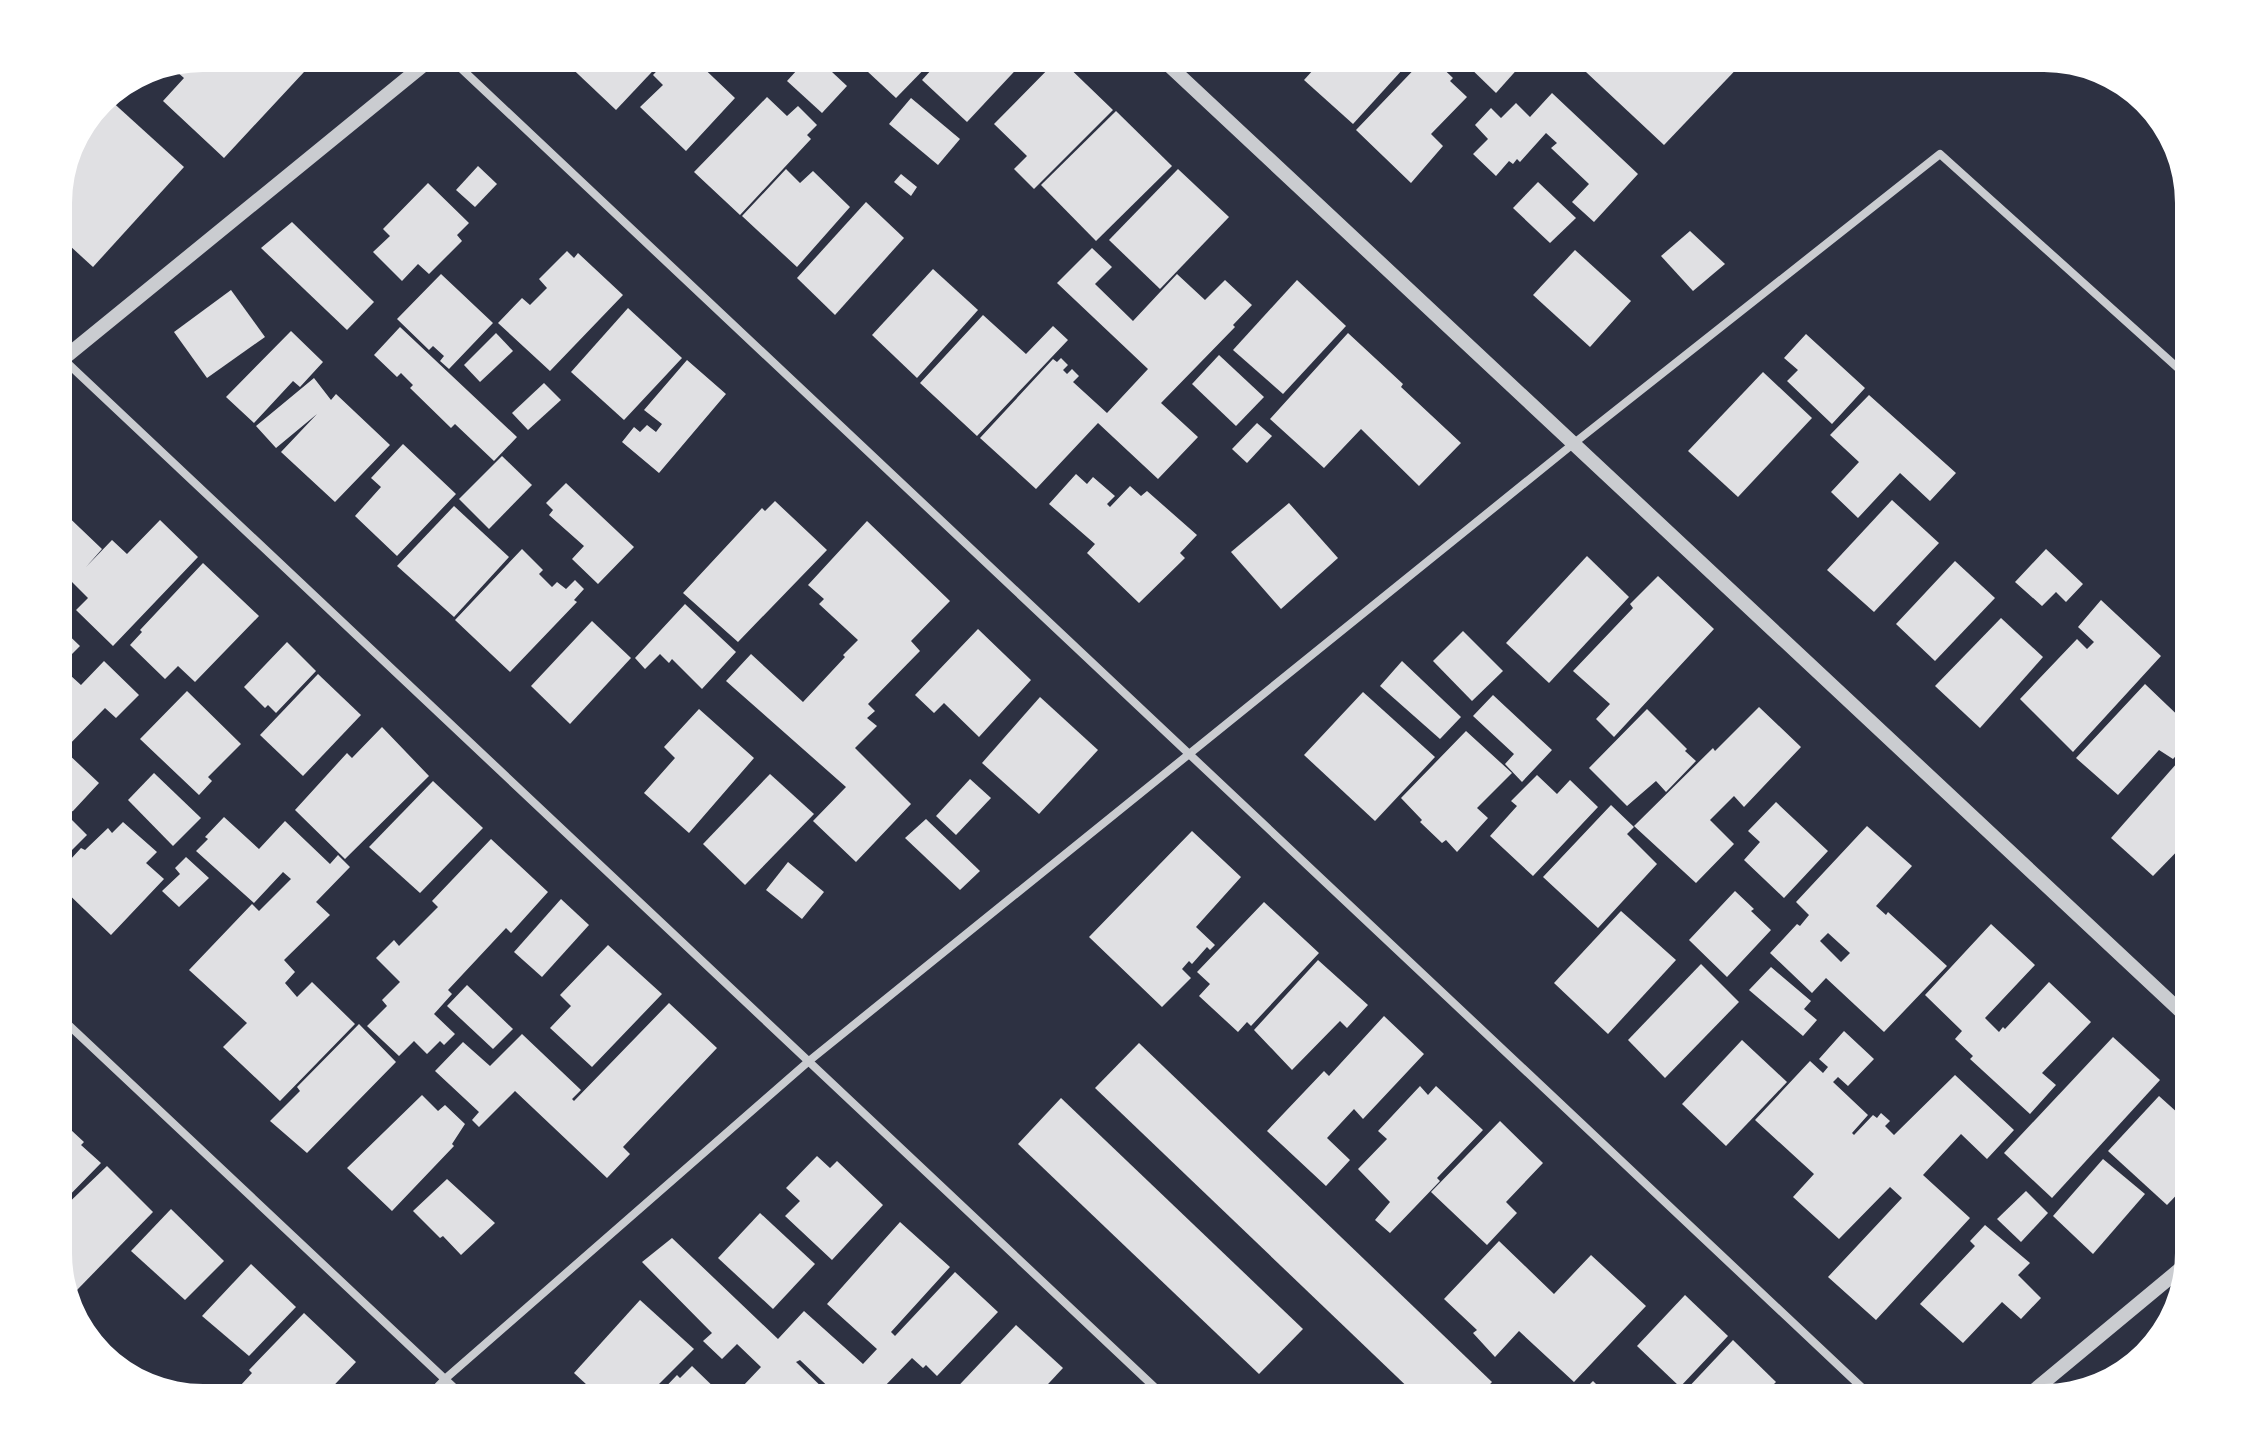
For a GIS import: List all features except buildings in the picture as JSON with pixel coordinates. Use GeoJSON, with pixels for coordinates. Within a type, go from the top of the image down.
{"type":"FeatureCollection","features":[{"type":"Feature","properties":{"kind":"street"},"geometry":{"type":"LineString","coordinates":[[72,349],[415,72]]}},
{"type":"Feature","properties":{"kind":"street"},"geometry":{"type":"LineString","coordinates":[[465,72],[1858,1384]]}},
{"type":"Feature","properties":{"kind":"street"},"geometry":{"type":"LineString","coordinates":[[1176,72],[2175,1006]]}},
{"type":"Feature","properties":{"kind":"street"},"geometry":{"type":"LineString","coordinates":[[440,1384],[809,1061],[1573,444],[1940,154],[2175,365]]}},
{"type":"Feature","properties":{"kind":"street"},"geometry":{"type":"LineString","coordinates":[[72,370],[1151,1384]]}},
{"type":"Feature","properties":{"kind":"street"},"geometry":{"type":"LineString","coordinates":[[72,1028],[450,1384]]}},
{"type":"Feature","properties":{"kind":"street"},"geometry":{"type":"LineString","coordinates":[[2042,1384],[2173,1275]]}}]}
